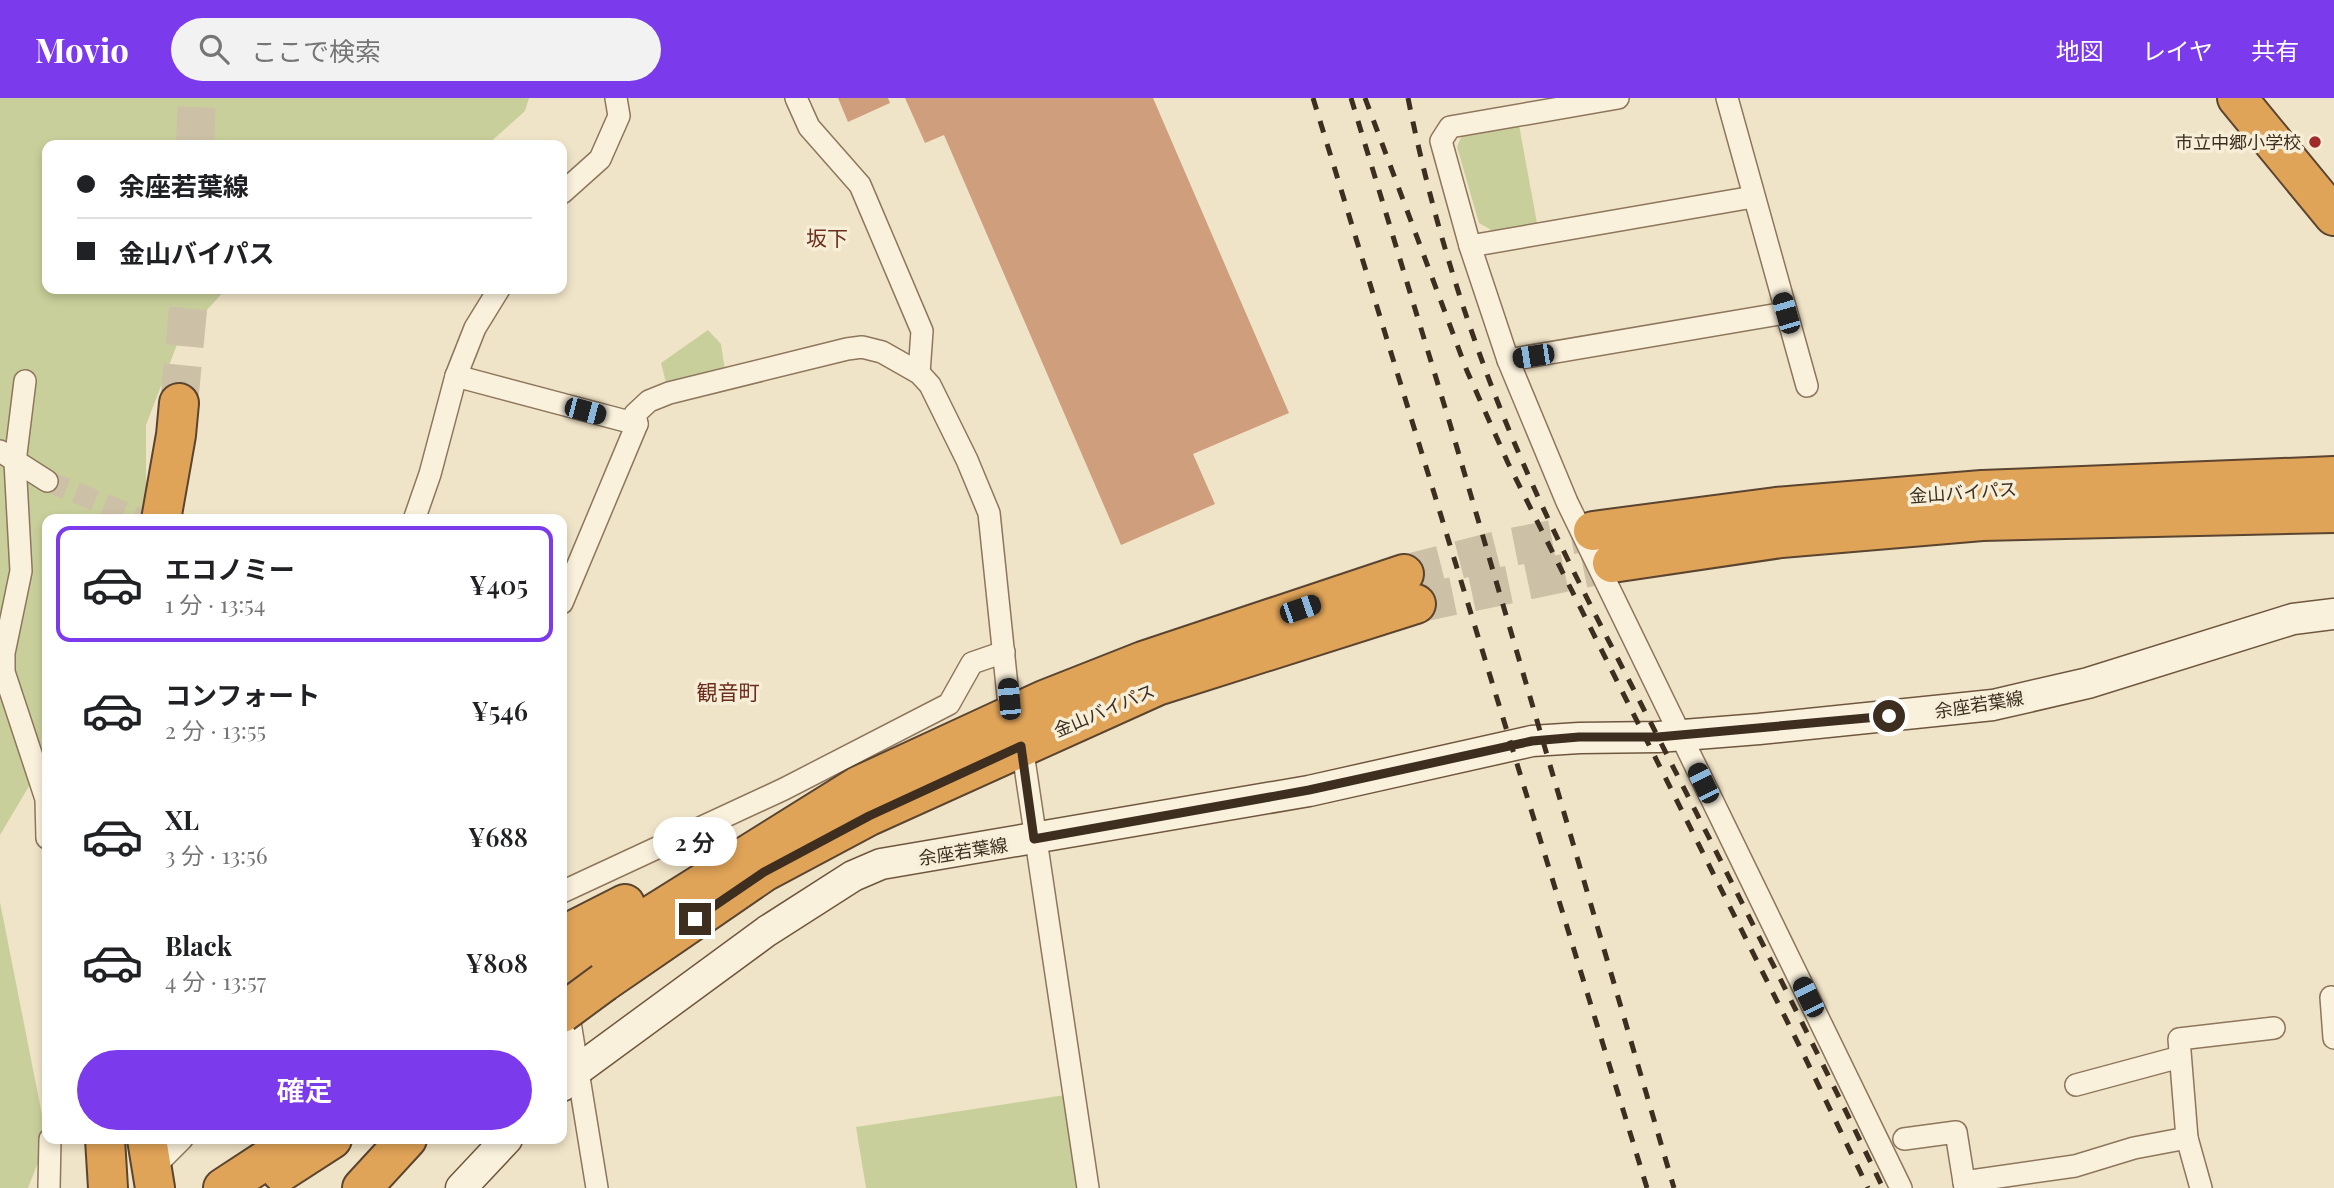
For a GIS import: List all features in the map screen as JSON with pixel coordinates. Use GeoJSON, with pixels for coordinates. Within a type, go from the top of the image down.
{"type":"FeatureCollection","features":[{"type":"Feature","properties":{"kind":"highway"},"geometry":{"type":"LineString","coordinates":[[2237,98],[2334,216]]}},
{"type":"Feature","properties":{"kind":"highway"},"geometry":{"type":"LineString","coordinates":[[161,514],[177,419],[169,514]]}},
{"type":"Feature","properties":{"kind":"highway","name":"金山バイパス"},"geometry":{"type":"LineString","coordinates":[[2334,476],[1982,489],[1776,507],[1603,547],[1781,538],[1982,521],[2334,513]]}},
{"type":"Feature","properties":{"kind":"highway","name":"金山バイパス"},"geometry":{"type":"LineString","coordinates":[[567,998],[580,959],[858,786],[1157,686],[1410,589]]}},
{"type":"Feature","properties":{"kind":"highway","name":"金山バイパス"},"geometry":{"type":"LineString","coordinates":[[580,959],[670,923],[869,816],[1016,731]]}},
{"type":"Feature","properties":{"kind":"highway"},"geometry":{"type":"LineString","coordinates":[[567,983],[580,959]]}},
{"type":"Feature","properties":{"kind":"highway"},"geometry":{"type":"LineString","coordinates":[[105,1144],[108,1188]]}},
{"type":"Feature","properties":{"kind":"highway"},"geometry":{"type":"LineString","coordinates":[[130,1144],[135,1188]]}},
{"type":"Feature","properties":{"kind":"highway"},"geometry":{"type":"LineString","coordinates":[[223,1188],[291,1144]]}},
{"type":"Feature","properties":{"kind":"highway"},"geometry":{"type":"LineString","coordinates":[[257,1188],[324,1144]]}},
{"type":"Feature","properties":{"kind":"highway"},"geometry":{"type":"LineString","coordinates":[[362,1188],[402,1144]]}},
{"type":"Feature","properties":{"kind":"main road","name":"余座若葉線"},"geometry":{"type":"LineString","coordinates":[[570,1077],[768,931],[853,876],[881,864],[1309,790],[1532,741],[1759,729],[1993,705],[2088,683],[2292,619],[2334,614]]}},
{"type":"Feature","properties":{"kind":"main road"},"geometry":{"type":"LineString","coordinates":[[461,1188],[502,1144]]}},
{"type":"Feature","properties":{"kind":"street"},"geometry":{"type":"LineString","coordinates":[[567,188],[600,159],[618,116],[617,98]]}},
{"type":"Feature","properties":{"kind":"street"},"geometry":{"type":"LineString","coordinates":[[796,98],[809,127],[860,185],[922,331],[919,373]]}},
{"type":"Feature","properties":{"kind":"street"},"geometry":{"type":"LineString","coordinates":[[1618,98],[1531,106],[1450,127],[1441,141],[1470,247],[1508,360],[1567,502],[1901,1188]]}},
{"type":"Feature","properties":{"kind":"street"},"geometry":{"type":"LineString","coordinates":[[1727,98],[1807,386]]}},
{"type":"Feature","properties":{"kind":"street"},"geometry":{"type":"LineString","coordinates":[[1470,247],[1753,197]]}},
{"type":"Feature","properties":{"kind":"street"},"geometry":{"type":"LineString","coordinates":[[416,514],[430,474],[456,376],[475,328],[496,294]]}},
{"type":"Feature","properties":{"kind":"street"},"geometry":{"type":"LineString","coordinates":[[1508,360],[1786,313]]}},
{"type":"Feature","properties":{"kind":"street"},"geometry":{"type":"LineString","coordinates":[[567,591],[637,424],[635,414],[649,401],[670,393],[862,347],[882,352],[919,373],[930,385],[989,513],[1004,652],[1088,1188]]}},
{"type":"Feature","properties":{"kind":"street"},"geometry":{"type":"LineString","coordinates":[[456,376],[637,424]]}},
{"type":"Feature","properties":{"kind":"street"},"geometry":{"type":"LineString","coordinates":[[26,381],[8,457],[21,571],[4,653],[4,672],[42,787]]}},
{"type":"Feature","properties":{"kind":"street"},"geometry":{"type":"LineString","coordinates":[[8,457],[47,481]]}},
{"type":"Feature","properties":{"kind":"street"},"geometry":{"type":"LineString","coordinates":[[567,890],[784,789],[948,704],[972,663],[1004,652]]}},
{"type":"Feature","properties":{"kind":"street"},"geometry":{"type":"LineString","coordinates":[[580,959],[570,1077],[597,1188]]}},
{"type":"Feature","properties":{"kind":"street"},"geometry":{"type":"LineString","coordinates":[[2331,997],[2334,1038]]}},
{"type":"Feature","properties":{"kind":"street"},"geometry":{"type":"LineString","coordinates":[[2202,1188],[2187,1138],[2179,1039],[2274,1028]]}},
{"type":"Feature","properties":{"kind":"street"},"geometry":{"type":"LineString","coordinates":[[2076,1085],[2180,1057]]}},
{"type":"Feature","properties":{"kind":"street"},"geometry":{"type":"LineString","coordinates":[[1904,1139],[1956,1132],[1964,1185],[2075,1166],[2134,1149],[2187,1138]]}},
{"type":"Feature","properties":{"kind":"street"},"geometry":{"type":"LineString","coordinates":[[49,1188],[50,1144]]}},
{"type":"Feature","properties":{"kind":"street"},"geometry":{"type":"LineString","coordinates":[[156,1161],[176,1144]]}},
{"type":"Feature","properties":{"kind":"green space"},"geometry":{"type":"Polygon","coordinates":[[[0,98],[529,98],[525,111],[493,140],[42,140],[42,294],[221,294],[178,342],[146,425],[146,505],[144,514],[42,514],[42,764],[0,835],[0,98]]]}},
{"type":"Feature","properties":{"kind":"green space"},"geometry":{"type":"Polygon","coordinates":[[[1519,125],[1537,223],[1493,231],[1479,223],[1457,147],[1462,135],[1519,125]]]}},
{"type":"Feature","properties":{"kind":"green space"},"geometry":{"type":"Polygon","coordinates":[[[708,330],[721,344],[725,370],[667,386],[661,363],[708,330]]]}},
{"type":"Feature","properties":{"kind":"green space"},"geometry":{"type":"Polygon","coordinates":[[[0,902],[42,1115],[42,1144],[45,1144],[28,1188],[0,1188],[0,902]]]}},
{"type":"Feature","properties":{"kind":"green space"},"geometry":{"type":"Polygon","coordinates":[[[1072,1094],[1086,1188],[866,1188],[856,1127],[1072,1094]]]}},
{"type":"Feature","properties":{"kind":"building"},"geometry":{"type":"Polygon","coordinates":[[[838,98],[888,98],[890,103],[848,122],[838,98]]]}},
{"type":"Feature","properties":{"kind":"building"},"geometry":{"type":"Polygon","coordinates":[[[905,98],[1153,98],[1289,413],[1193,454],[1215,504],[1121,545],[944,135],[925,143],[905,98]]]}},
{"type":"Feature","properties":{"kind":"tunnel"},"geometry":{"type":"LineString","coordinates":[[195,140],[197,98]]}},
{"type":"Feature","properties":{"kind":"tunnel"},"geometry":{"type":"LineString","coordinates":[[179,403],[190,294]]}},
{"type":"Feature","properties":{"kind":"tunnel"},"geometry":{"type":"LineString","coordinates":[[47,481],[129,514]]}},
{"type":"Feature","properties":{"kind":"tunnel"},"geometry":{"type":"LineString","coordinates":[[1404,574],[1502,549],[1593,531]]}},
{"type":"Feature","properties":{"kind":"tunnel"},"geometry":{"type":"LineString","coordinates":[[1416,604],[1612,563]]}},
{"type":"Feature","properties":{"kind":"railway"},"geometry":{"type":"LineString","coordinates":[[1313,98],[1647,1188]]}},
{"type":"Feature","properties":{"kind":"railway"},"geometry":{"type":"LineString","coordinates":[[1351,98],[1450,424],[1674,1188]]}},
{"type":"Feature","properties":{"kind":"railway"},"geometry":{"type":"LineString","coordinates":[[1365,98],[1467,371],[1508,463],[1868,1188]]}},
{"type":"Feature","properties":{"kind":"railway"},"geometry":{"type":"LineString","coordinates":[[1408,98],[1429,191],[1456,284],[1487,374],[1523,463],[1572,569],[1883,1188]]}},
{"type":"Feature","properties":{"kind":"place","name":"市立中郷小学校"},"geometry":{"type":"Point","coordinates":[2315,142]}},
{"type":"Feature","properties":{"kind":"district","name":"坂下"},"geometry":{"type":"Point","coordinates":[827,237]}},
{"type":"Feature","properties":{"kind":"district","name":"観音町"},"geometry":{"type":"Point","coordinates":[728,691]}},
{"type":"Feature","properties":{"kind":"route"},"geometry":{"type":"LineString","coordinates":[[695,919],[764,872],[869,816],[1021,746],[1034,839],[1309,790],[1532,741],[1579,737],[1658,737],[1889,716]]}}]}
